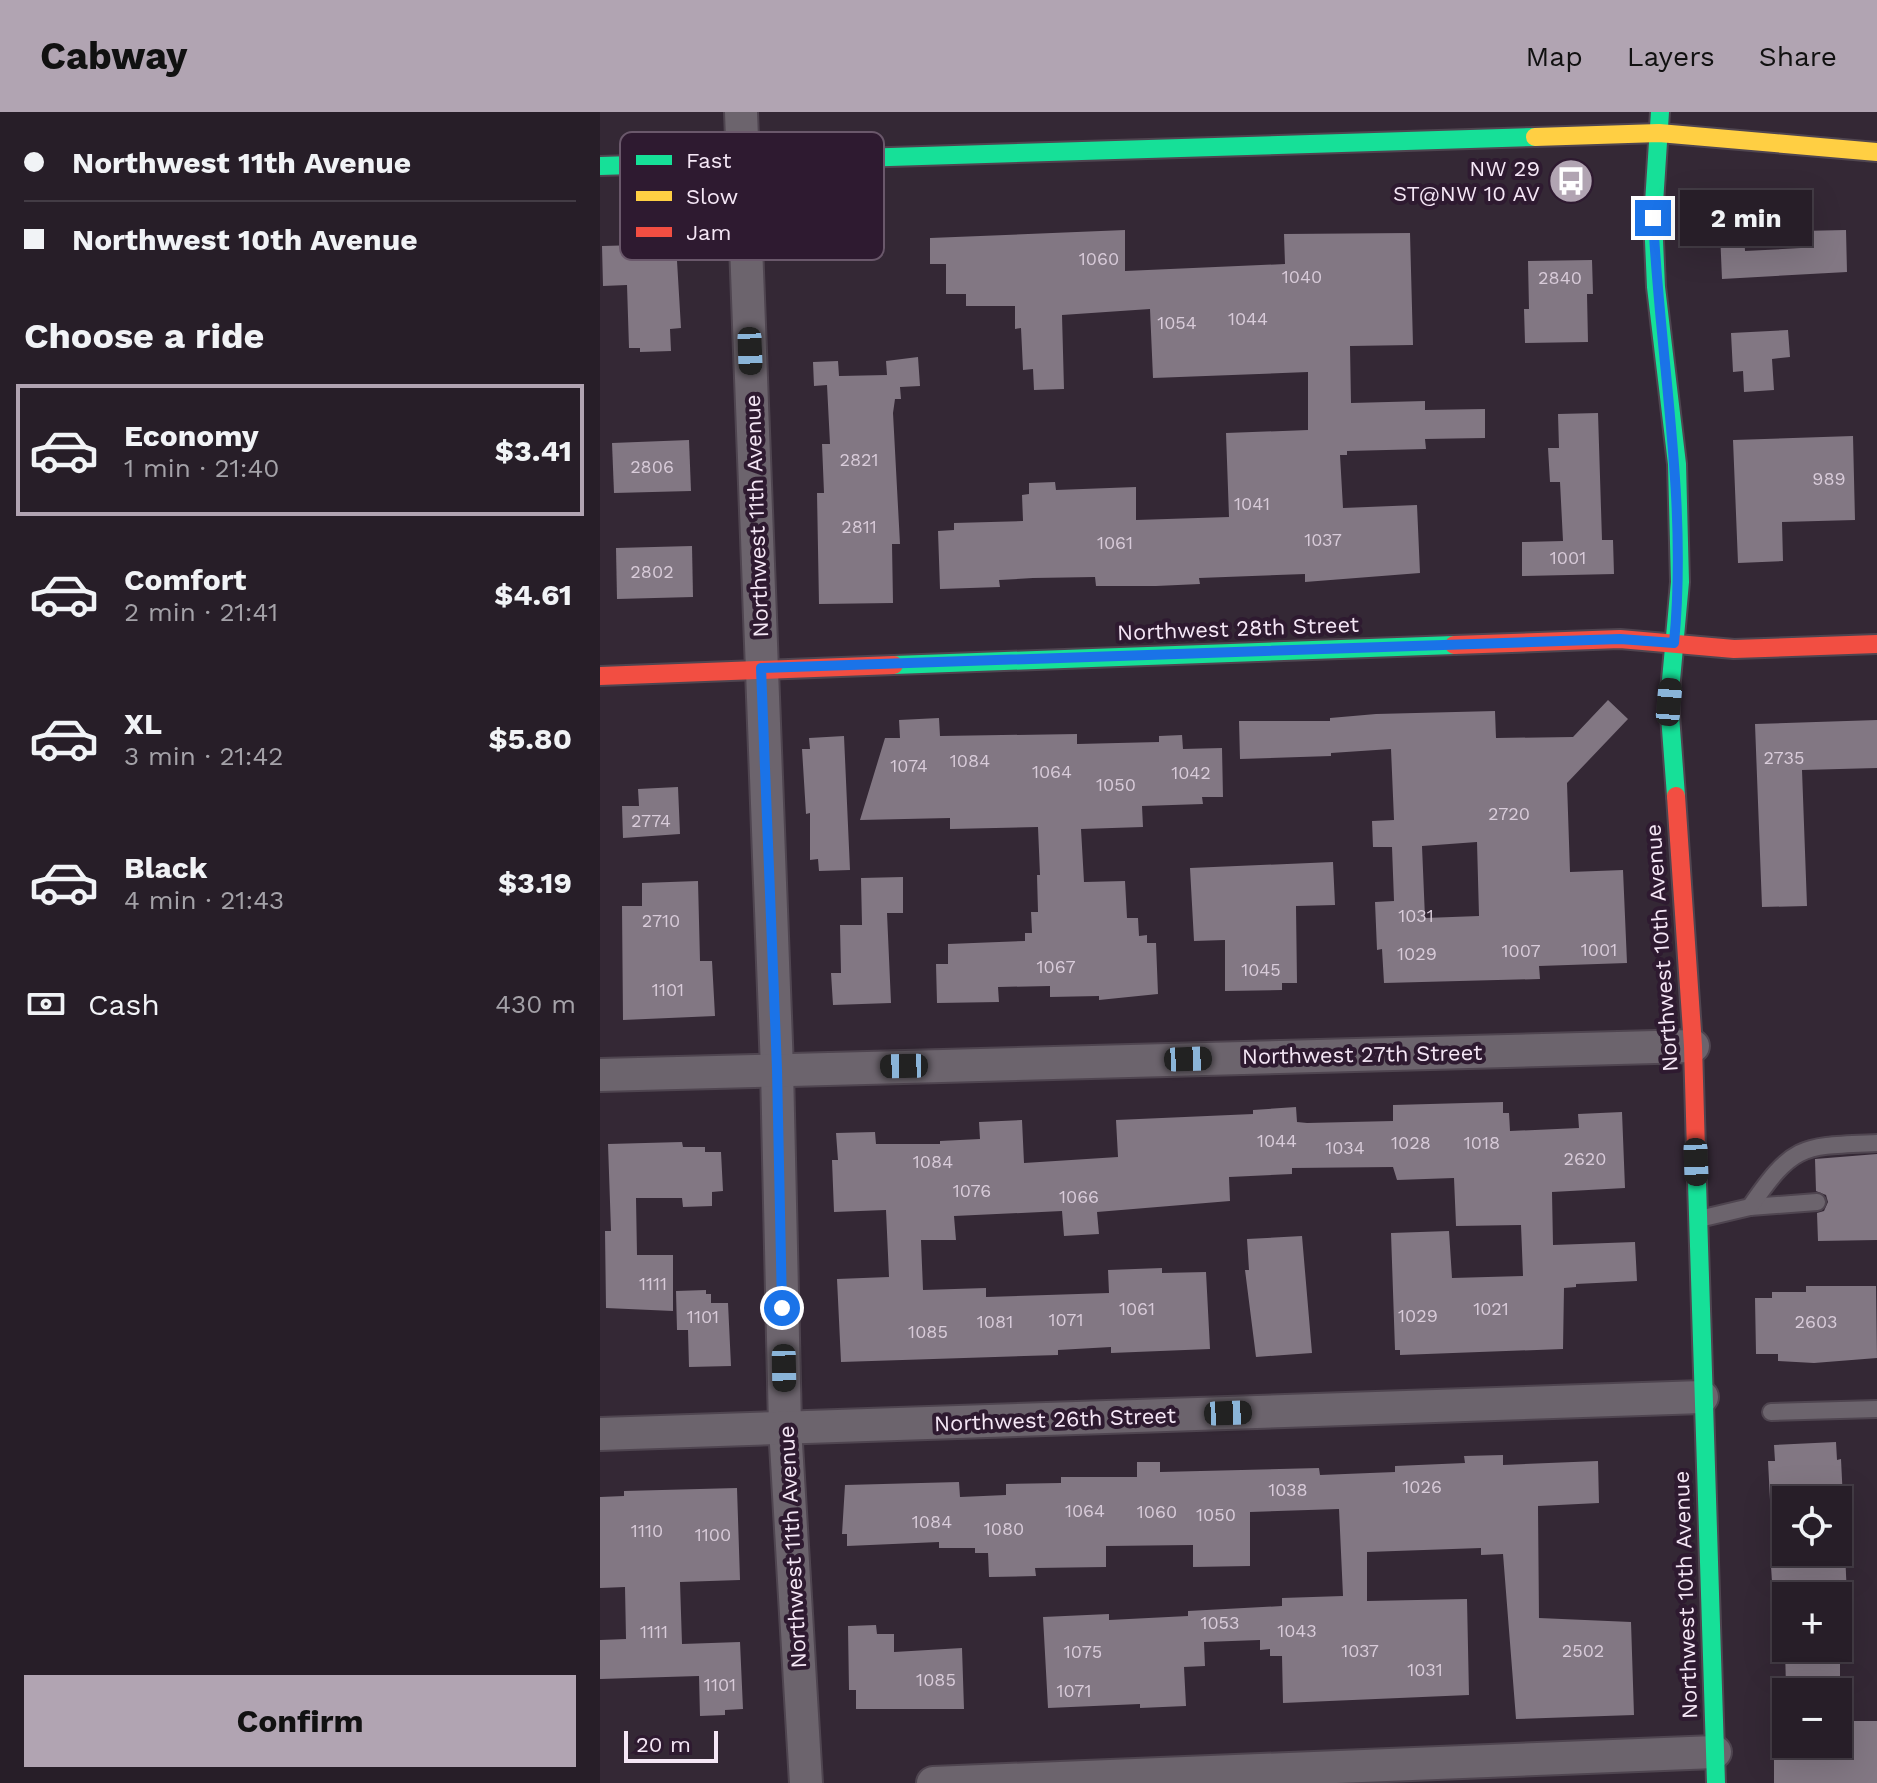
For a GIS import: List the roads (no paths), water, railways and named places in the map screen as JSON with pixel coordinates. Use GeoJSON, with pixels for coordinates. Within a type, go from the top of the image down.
{"type":"FeatureCollection","features":[{"type":"Feature","properties":{"kind":"street","name":"Northwest 11th Avenue"},"geometry":{"type":"LineString","coordinates":[[741,112],[742,132]]}},
{"type":"Feature","properties":{"kind":"street","name":"Northwest 10th Avenue"},"geometry":{"type":"LineString","coordinates":[[1660,112],[1653,218],[1656,287],[1677,464],[1680,582],[1669,702],[1693,1046],[1716,1768]]}},
{"type":"Feature","properties":{"kind":"street"},"geometry":{"type":"LineString","coordinates":[[884,157],[1659,133],[1877,152]]}},
{"type":"Feature","properties":{"kind":"street"},"geometry":{"type":"LineString","coordinates":[[600,166],[620,165]]}},
{"type":"Feature","properties":{"kind":"street","name":"Northwest 11th Avenue"},"geometry":{"type":"LineString","coordinates":[[747,260],[777,1069],[785,1427],[806,1783]]}},
{"type":"Feature","properties":{"kind":"street","name":"Northwest 28th Street"},"geometry":{"type":"LineString","coordinates":[[600,676],[1620,639],[1734,649],[1877,644]]}},
{"type":"Feature","properties":{"kind":"street","name":"Northwest 27th Street"},"geometry":{"type":"LineString","coordinates":[[600,1075],[1693,1046]]}},
{"type":"Feature","properties":{"kind":"street","name":"Northwest 26th Street"},"geometry":{"type":"LineString","coordinates":[[600,1434],[1702,1397]]}},
{"type":"Feature","properties":{"kind":"street"},"geometry":{"type":"LineString","coordinates":[[933,1783],[1716,1768]]}},
{"type":"Feature","properties":{"kind":"lane"},"geometry":{"type":"LineString","coordinates":[[1750,1207],[1769,1179],[1798,1150],[1811,1146],[1877,1143]]}},
{"type":"Feature","properties":{"kind":"lane"},"geometry":{"type":"LineString","coordinates":[[1698,1220],[1750,1207],[1817,1202]]}},
{"type":"Feature","properties":{"kind":"lane"},"geometry":{"type":"LineString","coordinates":[[1771,1412],[1877,1409]]}},
{"type":"Feature","properties":{"kind":"place","name":"NW 29 ST@NW 10 AV"},"geometry":{"type":"Point","coordinates":[1571,181]}}]}
